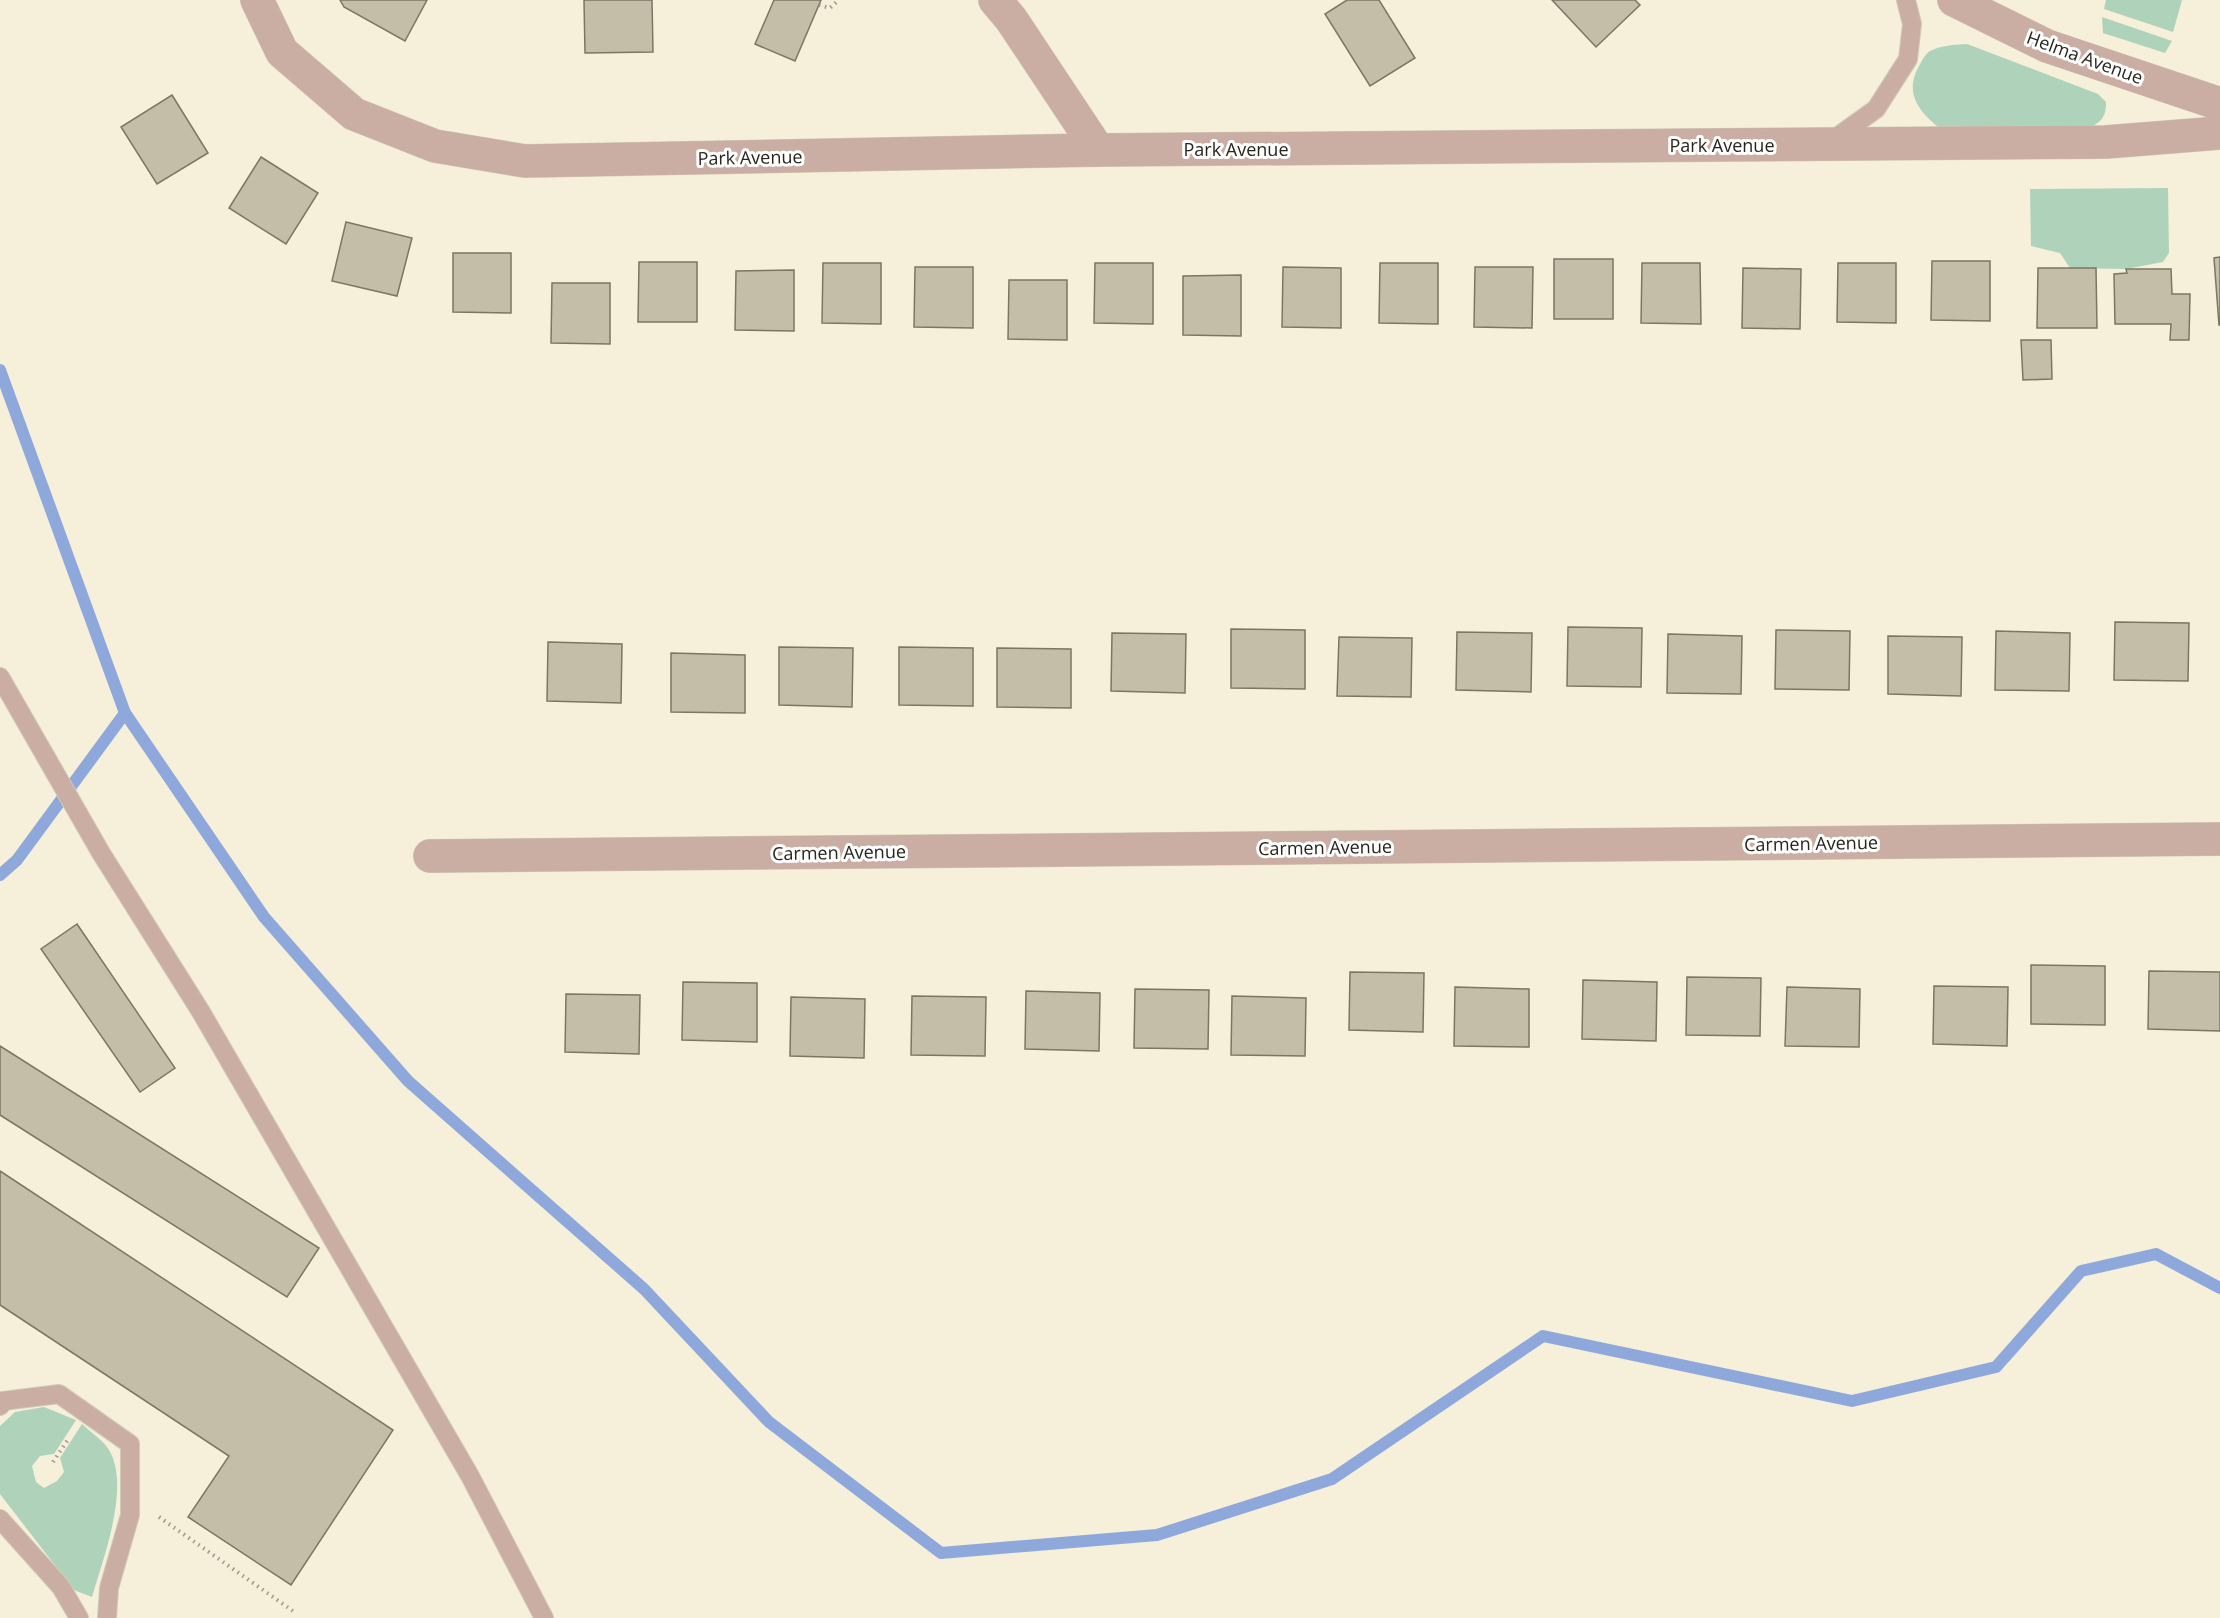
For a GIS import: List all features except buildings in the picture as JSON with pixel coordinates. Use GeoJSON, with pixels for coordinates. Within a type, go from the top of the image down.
{"type":"FeatureCollection","features":[{"type":"Feature","properties":{"kind":"street","name":"Park Avenue"},"geometry":{"type":"LineString","coordinates":[[257,0],[282,52],[354,114],[435,147],[525,161],[1098,150],[2106,142],[2220,133]]}},
{"type":"Feature","properties":{"kind":"street"},"geometry":{"type":"LineString","coordinates":[[995,0],[1011,19],[1098,150]]}},
{"type":"Feature","properties":{"kind":"street","name":"Helma Avenue"},"geometry":{"type":"LineString","coordinates":[[1954,0],[2047,46],[2220,105]]}},
{"type":"Feature","properties":{"kind":"street","name":"Carmen Avenue"},"geometry":{"type":"LineString","coordinates":[[430,856],[2220,839]]}},
{"type":"Feature","properties":{"kind":"lane"},"geometry":{"type":"LineString","coordinates":[[1826,144],[1876,109],[1908,59],[1912,24],[1906,0]]}},
{"type":"Feature","properties":{"kind":"lane"},"geometry":{"type":"LineString","coordinates":[[0,677],[101,853],[201,1012],[464,1466],[544,1618]]}},
{"type":"Feature","properties":{"kind":"lane"},"geometry":{"type":"LineString","coordinates":[[0,1406],[3,1401],[59,1394],[130,1444],[130,1515],[108,1588],[107,1618]]}},
{"type":"Feature","properties":{"kind":"lane"},"geometry":{"type":"LineString","coordinates":[[0,1519],[61,1587],[79,1618]]}},
{"type":"Feature","properties":{"kind":"path"},"geometry":{"type":"LineString","coordinates":[[819,5],[830,8],[839,0]]}},
{"type":"Feature","properties":{"kind":"path"},"geometry":{"type":"LineString","coordinates":[[166,1522],[293,1611]]}},
{"type":"Feature","properties":{"kind":"green space"},"geometry":{"type":"Polygon","coordinates":[[[2106,0],[2182,0],[2173,32],[2104,9],[2106,0]]]}},
{"type":"Feature","properties":{"kind":"green space"},"geometry":{"type":"Polygon","coordinates":[[[2102,17],[2172,41],[2165,53],[2103,33],[2102,17]]]}},
{"type":"Feature","properties":{"kind":"green space"},"geometry":{"type":"Polygon","coordinates":[[[1967,44],[2098,94],[2106,102],[2104,115],[2097,124],[2088,128],[1938,127],[1924,114],[1915,100],[1913,84],[1915,75],[1930,51],[1944,46],[1967,44]]]}},
{"type":"Feature","properties":{"kind":"green space"},"geometry":{"type":"Polygon","coordinates":[[[2168,188],[2169,253],[2163,262],[2126,269],[2070,268],[2060,253],[2031,246],[2030,189],[2168,188]]]}},
{"type":"Feature","properties":{"kind":"green space"},"geometry":{"type":"Polygon","coordinates":[[[44,1407],[76,1420],[54,1454],[40,1456],[32,1466],[36,1482],[44,1488],[57,1481],[64,1472],[60,1458],[82,1424],[106,1446],[115,1465],[117,1483],[113,1523],[92,1597],[74,1590],[0,1494],[0,1426],[15,1412],[44,1407]]]}},
{"type":"Feature","properties":{"kind":"waterway"},"geometry":{"type":"LineString","coordinates":[[0,370],[125,713],[264,917],[408,1081],[644,1289],[769,1422],[941,1553],[1157,1535],[1332,1479],[1543,1336],[1852,1401],[1996,1367],[2081,1271],[2156,1254],[2220,1288]]}},
{"type":"Feature","properties":{"kind":"waterway"},"geometry":{"type":"LineString","coordinates":[[0,875],[17,860],[125,713]]}}]}
